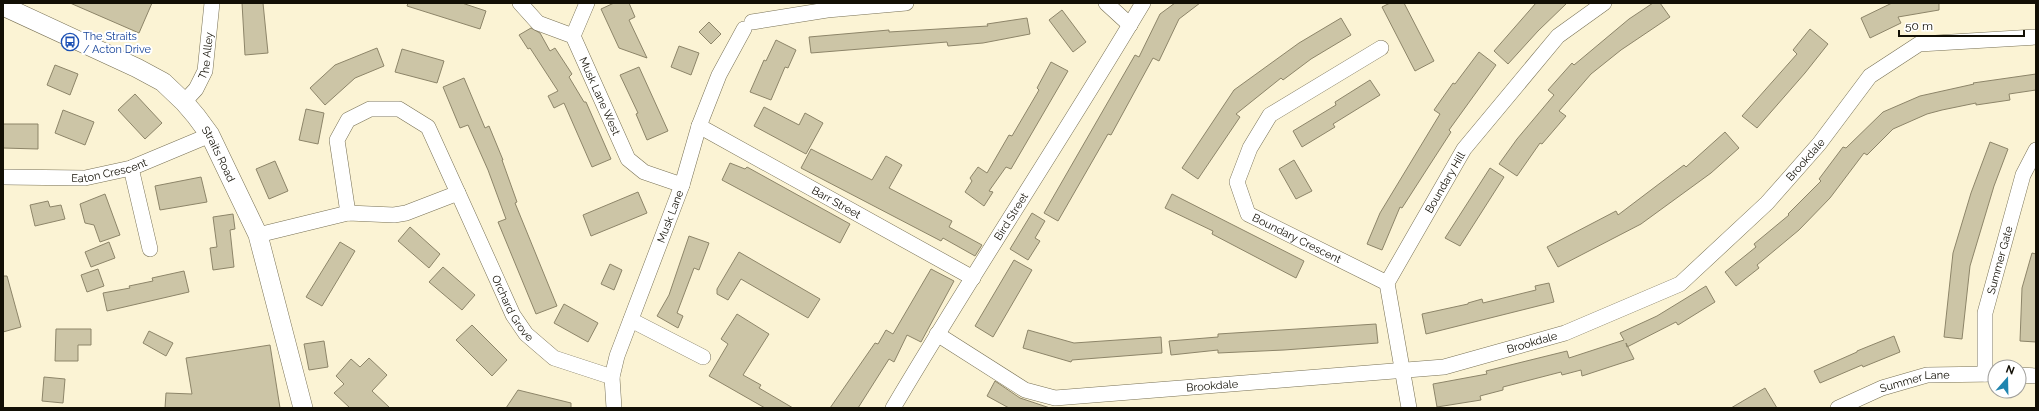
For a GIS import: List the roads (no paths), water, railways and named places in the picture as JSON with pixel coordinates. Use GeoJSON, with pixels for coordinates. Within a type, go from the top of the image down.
{"type":"FeatureCollection","features":[{"type":"Feature","properties":{"kind":"street","name":"The Alley"},"geometry":{"type":"LineString","coordinates":[[184,102],[196,89],[206,71],[212,3]]}},
{"type":"Feature","properties":{"kind":"street"},"geometry":{"type":"LineString","coordinates":[[520,3],[538,23],[573,36],[588,3]]}},
{"type":"Feature","properties":{"kind":"street"},"geometry":{"type":"LineString","coordinates":[[827,6],[906,3]]}},
{"type":"Feature","properties":{"kind":"street"},"geometry":{"type":"LineString","coordinates":[[1106,3],[1130,25]]}},
{"type":"Feature","properties":{"kind":"street","name":"Bird Street"},"geometry":{"type":"LineString","coordinates":[[893,408],[937,334],[974,278],[1144,3]]}},
{"type":"Feature","properties":{"kind":"street","name":"Boundary Hill"},"geometry":{"type":"LineString","coordinates":[[1387,283],[1464,149],[1558,36],[1604,3]]}},
{"type":"Feature","properties":{"kind":"street","name":"Musk Lane"},"geometry":{"type":"LineString","coordinates":[[614,408],[612,377],[617,356],[682,185],[699,126],[719,75],[748,26],[827,6]]}},
{"type":"Feature","properties":{"kind":"street","name":"Straits Road"},"geometry":{"type":"LineString","coordinates":[[11,7],[163,82],[184,102],[210,135],[258,235],[303,408]]}},
{"type":"Feature","properties":{"kind":"street","name":"Musk Lane West"},"geometry":{"type":"LineString","coordinates":[[573,36],[628,159],[644,172],[682,185]]}},
{"type":"Feature","properties":{"kind":"street","name":"Brookdale"},"geometry":{"type":"LineString","coordinates":[[937,334],[1025,390],[1055,398],[1444,367],[1565,333],[1680,284],[1767,203],[1819,144],[1870,76],[1919,44],[2036,36]]}},
{"type":"Feature","properties":{"kind":"street","name":"Boundary Crescent"},"geometry":{"type":"LineString","coordinates":[[1381,48],[1270,115],[1250,148],[1237,182],[1248,214],[1387,283]]}},
{"type":"Feature","properties":{"kind":"street","name":"Orchard Grove"},"geometry":{"type":"LineString","coordinates":[[348,213],[337,140],[348,120],[370,109],[399,109],[428,127],[512,315],[526,334],[554,358],[612,377]]}},
{"type":"Feature","properties":{"kind":"street","name":"Barr Street"},"geometry":{"type":"LineString","coordinates":[[699,126],[974,278]]}},
{"type":"Feature","properties":{"kind":"street","name":"Eaton Crescent"},"geometry":{"type":"LineString","coordinates":[[3,177],[85,178],[131,168],[210,135]]}},
{"type":"Feature","properties":{"kind":"street","name":"Summer Gate"},"geometry":{"type":"LineString","coordinates":[[1989,359],[1985,313],[2023,175],[2036,150]]}},
{"type":"Feature","properties":{"kind":"street"},"geometry":{"type":"LineString","coordinates":[[131,168],[150,249]]}},
{"type":"Feature","properties":{"kind":"street"},"geometry":{"type":"LineString","coordinates":[[258,235],[348,213],[394,215],[406,213],[458,193]]}},
{"type":"Feature","properties":{"kind":"street"},"geometry":{"type":"LineString","coordinates":[[1387,283],[1409,408]]}},
{"type":"Feature","properties":{"kind":"street"},"geometry":{"type":"LineString","coordinates":[[631,320],[704,357]]}},
{"type":"Feature","properties":{"kind":"street","name":"Summer Lane"},"geometry":{"type":"LineString","coordinates":[[1838,408],[1882,388],[1927,375],[1987,374]]}},
{"type":"Feature","properties":{"kind":"place","name":"The Straits / Acton Drive"},"geometry":{"type":"Point","coordinates":[70,42]}}]}
